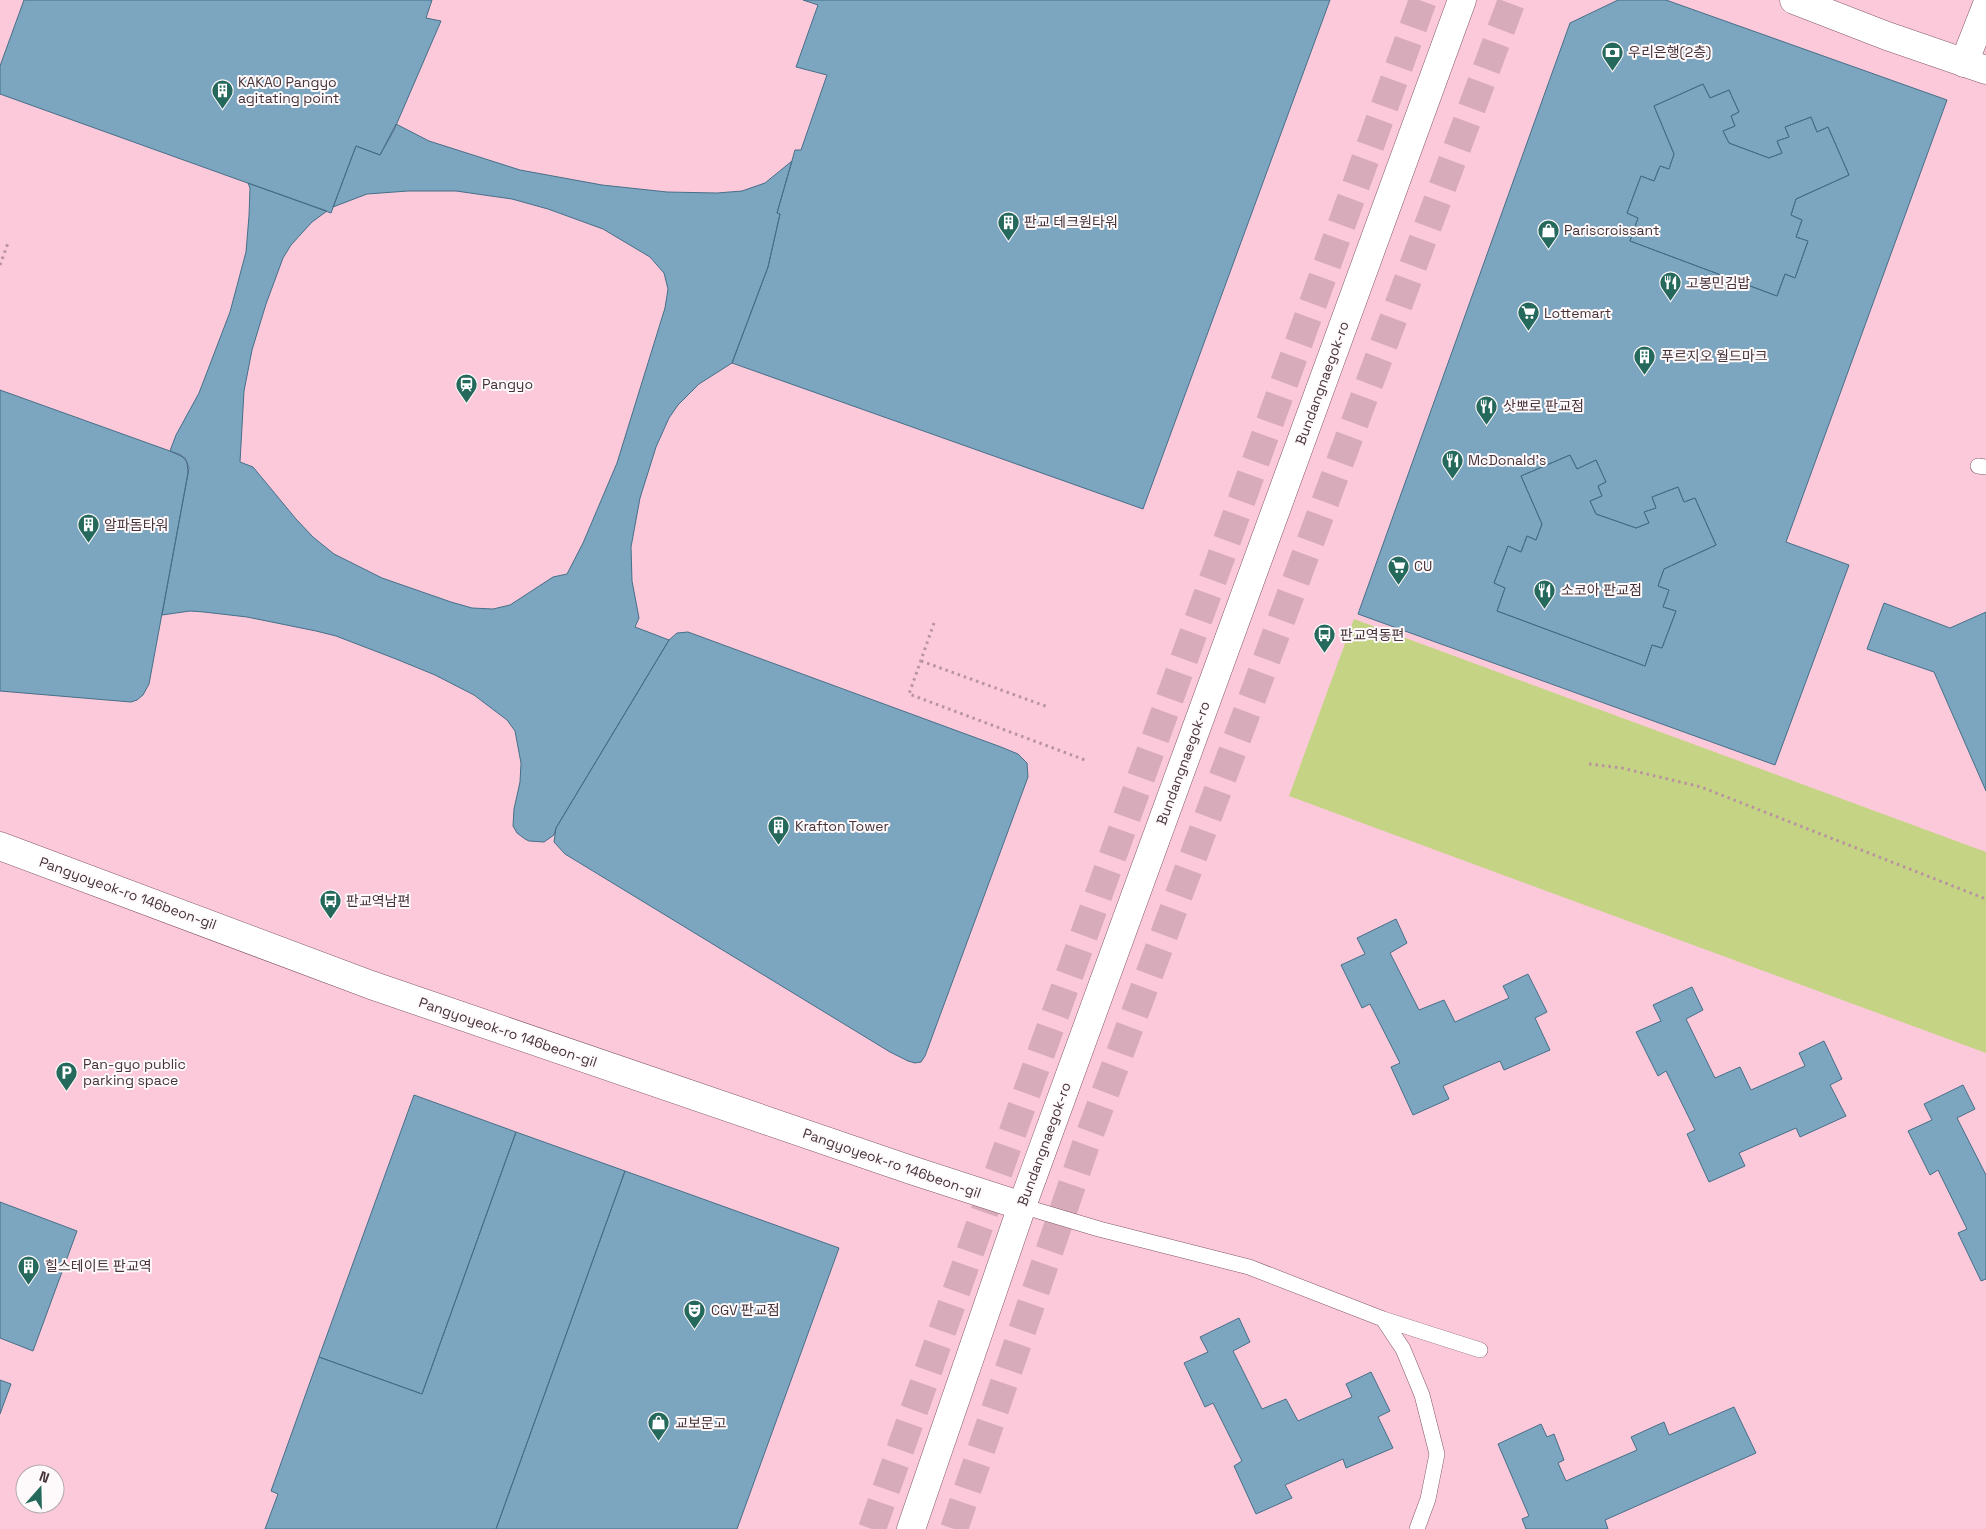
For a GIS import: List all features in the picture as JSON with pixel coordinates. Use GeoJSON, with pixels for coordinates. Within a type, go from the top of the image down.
{"type":"FeatureCollection","features":[{"type":"Feature","properties":{"kind":"main road","name":"Bundangnaegok-ro"},"geometry":{"type":"LineString","coordinates":[[911,1529],[1022,1206],[1462,0]]}},
{"type":"Feature","properties":{"kind":"main road"},"geometry":{"type":"LineString","coordinates":[[1794,0],[1975,67],[1986,7]]}},
{"type":"Feature","properties":{"kind":"main road","name":"Pangyoyeok-ro 146beon-gil"},"geometry":{"type":"LineString","coordinates":[[0,846],[111,886],[371,986],[1022,1206]]}},
{"type":"Feature","properties":{"kind":"lane"},"geometry":{"type":"LineString","coordinates":[[1022,1206],[1249,1267],[1383,1319],[1480,1350]]}},
{"type":"Feature","properties":{"kind":"lane"},"geometry":{"type":"LineString","coordinates":[[1383,1319],[1403,1349],[1422,1395],[1437,1454],[1428,1500],[1417,1529]]}},
{"type":"Feature","properties":{"kind":"path"},"geometry":{"type":"LineString","coordinates":[[0,265],[8,243]]}},
{"type":"Feature","properties":{"kind":"path"},"geometry":{"type":"LineString","coordinates":[[934,623],[909,694],[1085,760]]}},
{"type":"Feature","properties":{"kind":"path"},"geometry":{"type":"LineString","coordinates":[[921,661],[1048,707]]}},
{"type":"Feature","properties":{"kind":"path"},"geometry":{"type":"LineString","coordinates":[[1589,764],[1622,768],[1701,787],[1986,899]]}},
{"type":"Feature","properties":{"kind":"green space"},"geometry":{"type":"Polygon","coordinates":[[[1354,619],[1986,852],[1986,1053],[1289,796],[1354,619]]]}},
{"type":"Feature","properties":{"kind":"building","name":"KAKAO Pangyo agitating point"},"geometry":{"type":"Polygon","coordinates":[[[24,0],[432,0],[426,18],[441,21],[394,130],[380,155],[356,146],[331,213],[0,94],[0,66],[24,0]]]}},
{"type":"Feature","properties":{"kind":"building","name":"판교 테크원타워"},"geometry":{"type":"Polygon","coordinates":[[[803,0],[1330,0],[1143,509],[732,363],[768,267],[780,214],[777,213],[795,150],[801,150],[827,75],[796,67],[818,5],[803,0]]]}},
{"type":"Feature","properties":{"kind":"building","name":"푸르지오 월드마크"},"geometry":{"type":"Polygon","coordinates":[[[1618,0],[1666,0],[1947,100],[1786,542],[1849,565],[1775,765],[1358,614],[1570,23],[1618,0]],[[1703,84],[1654,106],[1674,154],[1669,169],[1660,166],[1654,181],[1641,176],[1627,213],[1638,218],[1630,241],[1777,296],[1785,274],[1795,278],[1808,241],[1796,237],[1802,220],[1791,215],[1796,199],[1849,175],[1828,127],[1817,132],[1811,117],[1785,127],[1789,137],[1777,141],[1782,153],[1769,158],[1729,143],[1723,131],[1735,126],[1731,116],[1739,112],[1729,90],[1710,98],[1703,84]],[[1570,455],[1521,476],[1542,524],[1536,540],[1527,536],[1521,552],[1508,546],[1494,583],[1505,588],[1497,611],[1645,666],[1652,645],[1662,648],[1676,611],[1663,607],[1669,590],[1658,586],[1664,569],[1716,545],[1695,498],[1684,502],[1678,487],[1652,497],[1656,508],[1644,512],[1649,523],[1636,528],[1596,514],[1590,501],[1602,496],[1598,486],[1606,482],[1596,460],[1577,469],[1570,455]]]}},
{"type":"Feature","properties":{"kind":"building"},"geometry":{"type":"Polygon","coordinates":[[[1703,84],[1710,98],[1729,90],[1739,112],[1731,116],[1735,126],[1723,131],[1729,143],[1769,158],[1782,153],[1777,141],[1789,137],[1785,127],[1811,117],[1817,132],[1828,127],[1849,175],[1796,199],[1791,215],[1802,220],[1796,237],[1808,241],[1795,278],[1785,274],[1777,296],[1630,241],[1638,218],[1627,213],[1641,176],[1654,181],[1660,166],[1669,169],[1674,154],[1654,106],[1703,84]]]}},
{"type":"Feature","properties":{"kind":"building"},"geometry":{"type":"Polygon","coordinates":[[[396,124],[429,141],[520,170],[602,185],[667,192],[717,193],[742,191],[765,183],[792,161],[777,213],[780,214],[768,267],[732,363],[699,384],[678,405],[669,418],[656,447],[640,498],[631,547],[632,581],[639,618],[635,627],[669,640],[556,828],[554,835],[544,842],[525,839],[517,833],[513,826],[521,763],[515,731],[507,720],[474,695],[435,675],[336,636],[247,617],[190,611],[162,615],[189,468],[185,458],[170,451],[176,435],[199,393],[230,312],[246,252],[250,188],[248,183],[327,211],[312,222],[291,245],[283,258],[266,304],[252,350],[244,391],[240,462],[253,467],[296,519],[313,537],[334,554],[382,578],[472,608],[493,609],[510,605],[553,577],[567,574],[583,543],[617,463],[665,308],[668,289],[664,273],[650,257],[603,229],[548,209],[512,199],[456,191],[408,191],[367,194],[333,207],[356,146],[380,155],[396,124]]]}},
{"type":"Feature","properties":{"kind":"building","name":"알파돔타워"},"geometry":{"type":"Polygon","coordinates":[[[0,390],[181,455],[187,462],[188,473],[149,684],[143,695],[137,700],[131,702],[0,691],[0,390]]]}},
{"type":"Feature","properties":{"kind":"building"},"geometry":{"type":"Polygon","coordinates":[[[1570,455],[1577,469],[1596,460],[1606,482],[1598,486],[1602,496],[1590,501],[1596,514],[1636,528],[1649,523],[1644,512],[1656,508],[1652,497],[1678,487],[1684,502],[1695,498],[1716,545],[1664,569],[1658,586],[1669,590],[1663,607],[1676,611],[1662,648],[1652,645],[1645,666],[1497,611],[1505,588],[1494,583],[1508,546],[1521,552],[1527,536],[1536,540],[1542,524],[1521,476],[1570,455]]]}},
{"type":"Feature","properties":{"kind":"building"},"geometry":{"type":"Polygon","coordinates":[[[1884,603],[1950,628],[1986,612],[1986,791],[1934,672],[1867,649],[1884,603]]]}},
{"type":"Feature","properties":{"kind":"building","name":"Krafton Tower"},"geometry":{"type":"Polygon","coordinates":[[[688,632],[1001,747],[1018,754],[1027,763],[1028,777],[925,1056],[921,1062],[908,1061],[890,1052],[565,854],[554,842],[556,828],[669,640],[677,633],[688,632]]]}},
{"type":"Feature","properties":{"kind":"building"},"geometry":{"type":"Polygon","coordinates":[[[1396,919],[1407,943],[1390,953],[1419,1010],[1444,1000],[1455,1022],[1509,998],[1503,986],[1528,974],[1547,1012],[1535,1018],[1550,1050],[1504,1070],[1500,1061],[1443,1086],[1449,1099],[1413,1115],[1391,1067],[1400,1063],[1370,1004],[1362,1008],[1341,965],[1365,954],[1357,938],[1396,919]]]}},
{"type":"Feature","properties":{"kind":"building"},"geometry":{"type":"Polygon","coordinates":[[[1692,987],[1703,1010],[1686,1019],[1715,1078],[1740,1067],[1751,1090],[1805,1066],[1799,1053],[1824,1041],[1842,1079],[1830,1085],[1846,1116],[1800,1137],[1796,1128],[1739,1153],[1745,1166],[1709,1182],[1687,1134],[1695,1130],[1666,1071],[1658,1076],[1636,1032],[1661,1021],[1653,1005],[1692,987]]]}},
{"type":"Feature","properties":{"kind":"building"},"geometry":{"type":"Polygon","coordinates":[[[1963,1085],[1975,1109],[1957,1118],[1986,1175],[1986,1279],[1981,1281],[1958,1233],[1967,1229],[1938,1170],[1930,1175],[1908,1131],[1932,1120],[1924,1104],[1963,1085]]]}},
{"type":"Feature","properties":{"kind":"building"},"geometry":{"type":"Polygon","coordinates":[[[414,1095],[516,1132],[422,1394],[319,1357],[414,1095]]]}},
{"type":"Feature","properties":{"kind":"building"},"geometry":{"type":"Polygon","coordinates":[[[516,1132],[625,1171],[496,1529],[265,1529],[278,1494],[271,1491],[319,1357],[422,1394],[516,1132]]]}},
{"type":"Feature","properties":{"kind":"building"},"geometry":{"type":"Polygon","coordinates":[[[625,1171],[839,1248],[737,1529],[496,1529],[625,1171]]]}},
{"type":"Feature","properties":{"kind":"building","name":"힐스테이트 판교역"},"geometry":{"type":"Polygon","coordinates":[[[0,1202],[77,1231],[33,1351],[0,1338],[0,1202]]]}},
{"type":"Feature","properties":{"kind":"building"},"geometry":{"type":"Polygon","coordinates":[[[1239,1318],[1250,1342],[1233,1351],[1262,1409],[1286,1399],[1298,1421],[1352,1397],[1346,1384],[1371,1372],[1390,1411],[1378,1417],[1393,1448],[1346,1468],[1343,1459],[1285,1485],[1292,1498],[1256,1514],[1234,1466],[1242,1461],[1213,1403],[1205,1407],[1184,1363],[1208,1352],[1200,1337],[1239,1318]]]}},
{"type":"Feature","properties":{"kind":"building"},"geometry":{"type":"Polygon","coordinates":[[[0,1380],[11,1384],[0,1414],[0,1380]]]}},
{"type":"Feature","properties":{"kind":"building"},"geometry":{"type":"Polygon","coordinates":[[[1734,1407],[1756,1453],[1605,1520],[1608,1529],[1526,1529],[1522,1519],[1529,1516],[1498,1444],[1541,1424],[1547,1437],[1554,1434],[1564,1460],[1558,1463],[1566,1481],[1637,1450],[1631,1437],[1664,1422],[1669,1435],[1734,1407]]]}},
{"type":"Feature","properties":{"kind":"tunnel"},"geometry":{"type":"LineString","coordinates":[[872,1529],[1023,1103],[1423,0]]}},
{"type":"Feature","properties":{"kind":"tunnel"},"geometry":{"type":"LineString","coordinates":[[954,1529],[1085,1147],[1512,0]]}},
{"type":"Feature","properties":{"kind":"place","name":"우리은행(2층)"},"geometry":{"type":"Point","coordinates":[1612,71]}},
{"type":"Feature","properties":{"kind":"place","name":"KAKAO Pangyo agitating point"},"geometry":{"type":"Point","coordinates":[222,109]}},
{"type":"Feature","properties":{"kind":"place","name":"판교 테크원타워"},"geometry":{"type":"Point","coordinates":[1008,241]}},
{"type":"Feature","properties":{"kind":"place","name":"Pariscroissant"},"geometry":{"type":"Point","coordinates":[1548,249]}},
{"type":"Feature","properties":{"kind":"place","name":"고봉민김밥"},"geometry":{"type":"Point","coordinates":[1670,302]}},
{"type":"Feature","properties":{"kind":"place","name":"Lottemart"},"geometry":{"type":"Point","coordinates":[1528,332]}},
{"type":"Feature","properties":{"kind":"place","name":"푸르지오 월드마크"},"geometry":{"type":"Point","coordinates":[1645,375]}},
{"type":"Feature","properties":{"kind":"place","name":"Pangyo"},"geometry":{"type":"Point","coordinates":[466,403]}},
{"type":"Feature","properties":{"kind":"place","name":"삿뽀로 판교점"},"geometry":{"type":"Point","coordinates":[1487,425]}},
{"type":"Feature","properties":{"kind":"place","name":"McDonald's"},"geometry":{"type":"Point","coordinates":[1452,479]}},
{"type":"Feature","properties":{"kind":"place","name":"알파돔타워"},"geometry":{"type":"Point","coordinates":[88,544]}},
{"type":"Feature","properties":{"kind":"place","name":"CU"},"geometry":{"type":"Point","coordinates":[1398,585]}},
{"type":"Feature","properties":{"kind":"place","name":"소코아 판교점"},"geometry":{"type":"Point","coordinates":[1545,609]}},
{"type":"Feature","properties":{"kind":"place","name":"판교역동편"},"geometry":{"type":"Point","coordinates":[1324,654]}},
{"type":"Feature","properties":{"kind":"place","name":"Krafton Tower"},"geometry":{"type":"Point","coordinates":[779,845]}},
{"type":"Feature","properties":{"kind":"place","name":"판교역남편"},"geometry":{"type":"Point","coordinates":[330,920]}},
{"type":"Feature","properties":{"kind":"place","name":"Pan-gyo public parking space"},"geometry":{"type":"Point","coordinates":[67,1091]}},
{"type":"Feature","properties":{"kind":"place","name":"힐스테이트 판교역"},"geometry":{"type":"Point","coordinates":[29,1285]}},
{"type":"Feature","properties":{"kind":"place","name":"CGV 판교점"},"geometry":{"type":"Point","coordinates":[695,1329]}},
{"type":"Feature","properties":{"kind":"place","name":"교보문고"},"geometry":{"type":"Point","coordinates":[659,1442]}}]}
